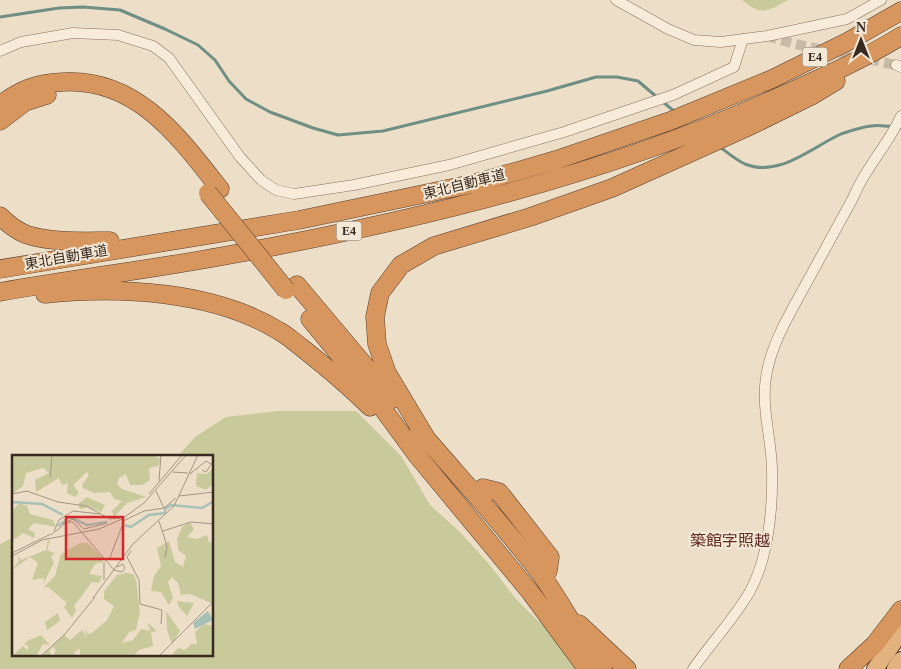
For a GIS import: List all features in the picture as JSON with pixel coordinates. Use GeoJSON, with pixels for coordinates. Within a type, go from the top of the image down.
{"type":"FeatureCollection","features":[{"type":"Feature","properties":{"kind":"highway","name":"東北自動車道"},"geometry":{"type":"LineString","coordinates":[[0,268],[300,220],[476,183],[556,160],[670,121],[772,79],[847,42],[901,11]]}},
{"type":"Feature","properties":{"kind":"highway","name":"東北自動車道"},"geometry":{"type":"LineString","coordinates":[[0,292],[232,255],[389,223],[519,191],[689,134],[748,119],[804,85],[901,36]]}},
{"type":"Feature","properties":{"kind":"highway"},"geometry":{"type":"LineString","coordinates":[[426,438],[387,373],[377,344],[375,317],[380,293],[401,265],[434,246],[530,217],[612,188],[698,150],[748,119],[811,96],[901,42]]}},
{"type":"Feature","properties":{"kind":"highway"},"geometry":{"type":"LineString","coordinates":[[0,105],[17,92],[48,82],[76,81],[110,88],[144,106],[166,124],[186,146],[214,191]]}},
{"type":"Feature","properties":{"kind":"highway"},"geometry":{"type":"LineString","coordinates":[[0,121],[14,109],[38,96],[68,92],[99,96],[113,101],[146,123],[214,191],[292,288],[416,454],[542,606],[562,614],[627,669]]}},
{"type":"Feature","properties":{"kind":"highway"},"geometry":{"type":"LineString","coordinates":[[0,216],[25,234],[54,240],[156,242]]}},
{"type":"Feature","properties":{"kind":"highway"},"geometry":{"type":"LineString","coordinates":[[292,288],[462,478],[516,543],[549,579]]}},
{"type":"Feature","properties":{"kind":"highway"},"geometry":{"type":"LineString","coordinates":[[0,298],[54,293],[113,292],[171,296],[206,302],[247,315],[280,331],[321,362],[385,421],[416,454]]}},
{"type":"Feature","properties":{"kind":"highway"},"geometry":{"type":"LineString","coordinates":[[462,478],[483,488],[549,579],[562,614],[588,669]]}},
{"type":"Feature","properties":{"kind":"highway"},"geometry":{"type":"LineString","coordinates":[[848,669],[875,644],[901,610]]}},
{"type":"Feature","properties":{"kind":"highway"},"geometry":{"type":"LineString","coordinates":[[562,614],[577,669]]}},
{"type":"Feature","properties":{"kind":"highway"},"geometry":{"type":"LineString","coordinates":[[562,614],[603,669]]}},
{"type":"Feature","properties":{"kind":"highway"},"geometry":{"type":"LineString","coordinates":[[875,669],[901,632]]}},
{"type":"Feature","properties":{"kind":"highway"},"geometry":{"type":"LineString","coordinates":[[895,669],[901,660]]}},
{"type":"Feature","properties":{"kind":"street"},"geometry":{"type":"LineString","coordinates":[[616,0],[668,29],[694,40],[721,42],[774,34],[847,19],[881,0]]}},
{"type":"Feature","properties":{"kind":"street"},"geometry":{"type":"LineString","coordinates":[[0,51],[20,42],[73,33],[118,35],[154,46],[169,58],[240,157],[261,180],[276,190],[294,194],[354,185],[449,165],[564,132],[647,105],[672,96],[734,67],[743,39]]}},
{"type":"Feature","properties":{"kind":"street"},"geometry":{"type":"LineString","coordinates":[[693,669],[740,607],[750,591],[761,565],[772,501],[772,471],[765,403],[766,376],[773,349],[794,306],[853,198],[860,180],[890,139],[900,118]]}},
{"type":"Feature","properties":{"kind":"green space"},"geometry":{"type":"Polygon","coordinates":[[[742,0],[788,0],[775,7],[759,10],[742,0]]]}},
{"type":"Feature","properties":{"kind":"green space"},"geometry":{"type":"Polygon","coordinates":[[[277,411],[356,411],[401,456],[430,505],[461,533],[489,564],[515,598],[537,620],[580,652],[591,669],[0,669],[0,544],[12,538],[12,656],[214,656],[214,455],[179,455],[195,437],[226,417],[277,411]]]}},
{"type":"Feature","properties":{"kind":"waterway"},"geometry":{"type":"LineString","coordinates":[[0,17],[59,8],[83,7],[120,10],[198,45],[215,60],[229,81],[246,99],[270,112],[338,135],[383,131],[547,91],[596,77],[617,77],[638,81],[658,98]]}},
{"type":"Feature","properties":{"kind":"waterway"},"geometry":{"type":"LineString","coordinates":[[663,102],[675,112]]}},
{"type":"Feature","properties":{"kind":"waterway"},"geometry":{"type":"LineString","coordinates":[[720,147],[745,164],[770,167],[795,159],[841,134],[856,129],[878,125],[901,128]]}},
{"type":"Feature","properties":{"kind":"tunnel"},"geometry":{"type":"LineString","coordinates":[[767,36],[791,43],[896,65]]}},
{"type":"Feature","properties":{"kind":"district","name":"築館字照越"},"geometry":{"type":"Point","coordinates":[730,540]}}]}
